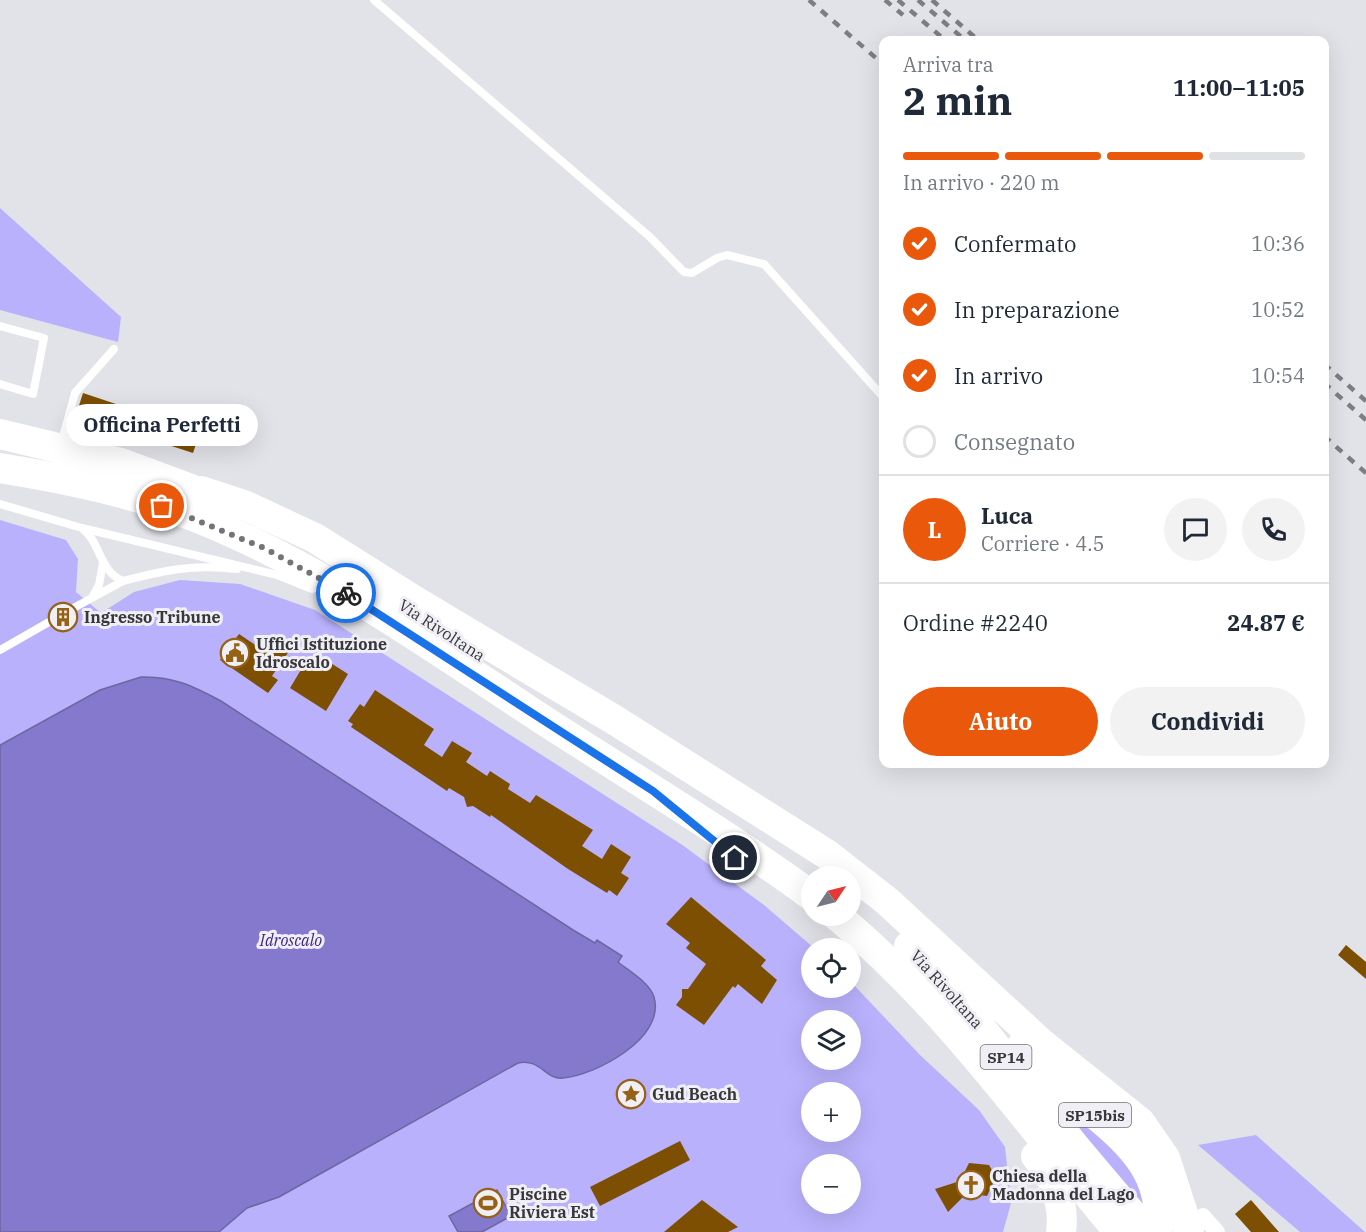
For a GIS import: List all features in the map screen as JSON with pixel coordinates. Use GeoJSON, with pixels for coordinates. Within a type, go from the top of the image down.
{"type":"FeatureCollection","features":[{"type":"Feature","properties":{"kind":"highway","name":"Via Rivoltana"},"geometry":{"type":"LineString","coordinates":[[0,434],[122,463],[201,491],[287,533],[356,573],[806,866]]}},
{"type":"Feature","properties":{"kind":"highway","name":"Via Rivoltana"},"geometry":{"type":"LineString","coordinates":[[0,468],[61,478],[125,493],[198,518],[264,548],[349,594],[801,889]]}},
{"type":"Feature","properties":{"kind":"highway","name":"SP15bis"},"geometry":{"type":"LineString","coordinates":[[201,491],[244,504],[315,538],[415,602],[604,713],[828,855],[887,901],[939,947],[1045,1072],[1136,1151],[1156,1191],[1159,1210],[1157,1232]]}},
{"type":"Feature","properties":{"kind":"highway"},"geometry":{"type":"LineString","coordinates":[[653,791],[735,858],[801,903]]}},
{"type":"Feature","properties":{"kind":"highway","name":"Via Rivoltana"},"geometry":{"type":"LineString","coordinates":[[861,906],[896,934],[938,975],[1146,1232]]}},
{"type":"Feature","properties":{"kind":"highway"},"geometry":{"type":"LineString","coordinates":[[830,926],[914,1002],[1044,1165],[1055,1184],[1061,1203],[1061,1232]]}},
{"type":"Feature","properties":{"kind":"highway","name":"Via Rivoltana"},"geometry":{"type":"LineString","coordinates":[[848,926],[937,1009],[1119,1232]]}},
{"type":"Feature","properties":{"kind":"highway","name":"SP14"},"geometry":{"type":"LineString","coordinates":[[939,947],[1041,1042],[1140,1122],[1167,1163],[1203,1227]]}},
{"type":"Feature","properties":{"kind":"lane"},"geometry":{"type":"LineString","coordinates":[[374,0],[650,237],[684,272],[692,273],[717,258],[727,255],[764,264],[879,393]]}},
{"type":"Feature","properties":{"kind":"lane"},"geometry":{"type":"LineString","coordinates":[[0,326],[44,338],[33,394],[0,384]]}},
{"type":"Feature","properties":{"kind":"lane"},"geometry":{"type":"LineString","coordinates":[[60,448],[75,393],[114,349]]}},
{"type":"Feature","properties":{"kind":"lane"},"geometry":{"type":"LineString","coordinates":[[0,504],[82,528],[262,572],[318,593]]}},
{"type":"Feature","properties":{"kind":"lane"},"geometry":{"type":"LineString","coordinates":[[82,528],[88,533],[110,574],[123,581]]}},
{"type":"Feature","properties":{"kind":"lane"},"geometry":{"type":"LineString","coordinates":[[92,597],[99,585],[103,563]]}},
{"type":"Feature","properties":{"kind":"lane"},"geometry":{"type":"LineString","coordinates":[[68,611],[123,581],[175,568],[204,566],[262,572]]}},
{"type":"Feature","properties":{"kind":"lane"},"geometry":{"type":"LineString","coordinates":[[0,650],[57,618]]}},
{"type":"Feature","properties":{"kind":"lane"},"geometry":{"type":"LineString","coordinates":[[473,686],[556,729]]}},
{"type":"Feature","properties":{"kind":"green space"},"geometry":{"type":"Polygon","coordinates":[[[0,208],[121,317],[118,342],[0,310],[0,208]]]}},
{"type":"Feature","properties":{"kind":"green space","name":"Idroscalo"},"geometry":{"type":"Polygon","coordinates":[[[0,520],[66,540],[78,559],[76,592],[101,613],[134,592],[180,580],[240,584],[315,610],[681,844],[764,905],[802,938],[801,998],[861,998],[861,993],[920,1055],[979,1110],[1005,1147],[1011,1203],[1003,1232],[0,1232],[0,520]]]}},
{"type":"Feature","properties":{"kind":"green space"},"geometry":{"type":"Polygon","coordinates":[[[1037,1075],[1129,1158],[1148,1215],[1037,1075]]]}},
{"type":"Feature","properties":{"kind":"green space"},"geometry":{"type":"Polygon","coordinates":[[[1256,1135],[1365,1232],[1300,1232],[1198,1145],[1256,1135]]]}},
{"type":"Feature","properties":{"kind":"shaded area","name":"Idroscalo"},"geometry":{"type":"Polygon","coordinates":[[[141,677],[163,678],[182,683],[221,701],[573,930],[595,943],[597,940],[622,956],[618,962],[644,982],[654,997],[655,1012],[649,1027],[625,1052],[593,1070],[577,1075],[557,1078],[538,1066],[526,1062],[518,1063],[279,1197],[247,1208],[219,1232],[0,1232],[0,745],[100,690],[141,677]]]}},
{"type":"Feature","properties":{"kind":"shaded area","name":"Piscine Riviera Est"},"geometry":{"type":"Polygon","coordinates":[[[497,1190],[511,1216],[482,1232],[458,1232],[449,1216],[497,1190]]]}},
{"type":"Feature","properties":{"kind":"building"},"geometry":{"type":"Polygon","coordinates":[[[83,393],[152,416],[154,412],[201,429],[193,453],[76,415],[83,393]]]}},
{"type":"Feature","properties":{"kind":"building"},"geometry":{"type":"Polygon","coordinates":[[[239,634],[267,653],[278,637],[292,647],[272,676],[278,680],[268,693],[220,660],[239,634]]]}},
{"type":"Feature","properties":{"kind":"building"},"geometry":{"type":"Polygon","coordinates":[[[315,653],[348,674],[326,711],[290,688],[308,658],[311,660],[315,653]]]}},
{"type":"Feature","properties":{"kind":"building"},"geometry":{"type":"Polygon","coordinates":[[[375,690],[434,729],[424,745],[442,757],[452,741],[472,753],[466,762],[487,776],[490,771],[510,784],[508,789],[530,803],[536,795],[593,830],[582,846],[602,859],[611,844],[631,857],[621,873],[629,878],[617,896],[609,890],[607,893],[568,869],[491,815],[490,817],[473,806],[467,807],[464,797],[449,788],[447,791],[351,727],[353,724],[348,721],[360,704],[364,707],[375,690]]]}},
{"type":"Feature","properties":{"kind":"building"},"geometry":{"type":"Polygon","coordinates":[[[691,897],[766,960],[761,966],[777,980],[762,1004],[738,984],[735,988],[733,986],[704,1025],[676,1005],[682,997],[682,989],[688,989],[706,964],[686,948],[690,943],[666,924],[691,897]]]}},
{"type":"Feature","properties":{"kind":"building"},"geometry":{"type":"Polygon","coordinates":[[[1346,945],[1366,962],[1366,979],[1338,955],[1346,945]]]}},
{"type":"Feature","properties":{"kind":"building"},"geometry":{"type":"Polygon","coordinates":[[[680,1141],[690,1160],[600,1206],[590,1187],[680,1141]]]}},
{"type":"Feature","properties":{"kind":"building","name":"Chiesa della Madonna del Lago"},"geometry":{"type":"Polygon","coordinates":[[[969,1163],[989,1165],[996,1177],[987,1196],[967,1193],[948,1212],[935,1189],[960,1181],[969,1163]]]}},
{"type":"Feature","properties":{"kind":"building"},"geometry":{"type":"Polygon","coordinates":[[[702,1200],[738,1227],[728,1232],[664,1232],[702,1200]]]}},
{"type":"Feature","properties":{"kind":"building"},"geometry":{"type":"Polygon","coordinates":[[[1251,1200],[1279,1232],[1251,1232],[1235,1214],[1251,1200]]]}},
{"type":"Feature","properties":{"kind":"railway"},"geometry":{"type":"LineString","coordinates":[[809,0],[879,61]]}},
{"type":"Feature","properties":{"kind":"railway"},"geometry":{"type":"LineString","coordinates":[[885,0],[903,15]]}},
{"type":"Feature","properties":{"kind":"railway"},"geometry":{"type":"LineString","coordinates":[[898,0],[940,36]]}},
{"type":"Feature","properties":{"kind":"railway"},"geometry":{"type":"LineString","coordinates":[[918,0],[960,36]]}},
{"type":"Feature","properties":{"kind":"railway"},"geometry":{"type":"LineString","coordinates":[[932,0],[973,36]]}},
{"type":"Feature","properties":{"kind":"railway"},"geometry":{"type":"LineString","coordinates":[[1329,368],[1366,401]]}},
{"type":"Feature","properties":{"kind":"railway"},"geometry":{"type":"LineString","coordinates":[[1329,387],[1366,420]]}},
{"type":"Feature","properties":{"kind":"railway"},"geometry":{"type":"LineString","coordinates":[[1329,440],[1366,473]]}},
{"type":"Feature","properties":{"kind":"way so far"},"geometry":{"type":"LineString","coordinates":[[162,506],[198,518],[264,548],[303,567],[346,593]]}},
{"type":"Feature","properties":{"kind":"place","name":"Officina Perfetti"},"geometry":{"type":"Point","coordinates":[162,506]}},
{"type":"Feature","properties":{"kind":"place","name":"Ingresso Tribune"},"geometry":{"type":"Point","coordinates":[63,617]}},
{"type":"Feature","properties":{"kind":"place","name":"Uffici Istituzione Idroscalo"},"geometry":{"type":"Point","coordinates":[235,653]}},
{"type":"Feature","properties":{"kind":"place","name":"Gud Beach"},"geometry":{"type":"Point","coordinates":[631,1094]}},
{"type":"Feature","properties":{"kind":"place","name":"Chiesa della Madonna del Lago"},"geometry":{"type":"Point","coordinates":[971,1185]}},
{"type":"Feature","properties":{"kind":"place","name":"Piscine Riviera Est"},"geometry":{"type":"Point","coordinates":[488,1203]}},
{"type":"Feature","properties":{"kind":"route"},"geometry":{"type":"LineString","coordinates":[[346,593],[653,791],[735,858]]}}]}
